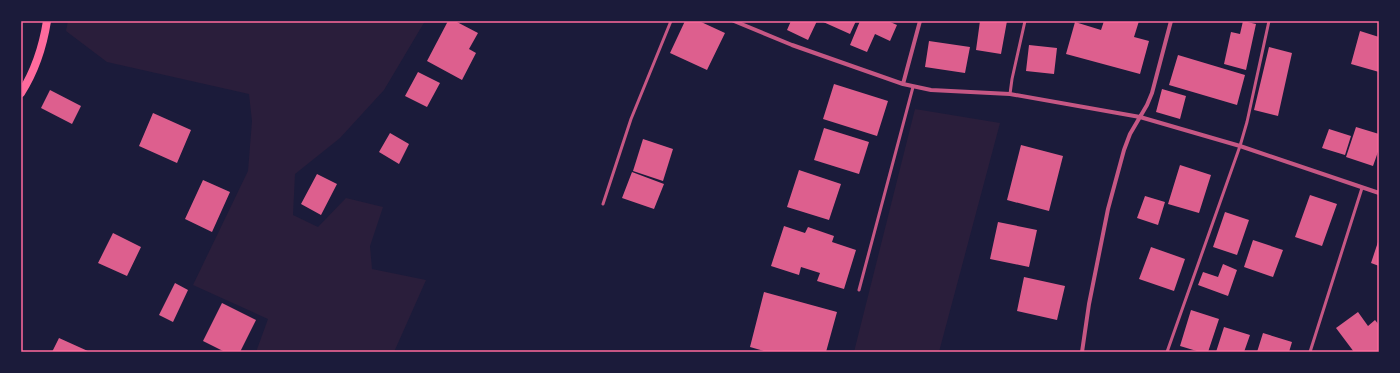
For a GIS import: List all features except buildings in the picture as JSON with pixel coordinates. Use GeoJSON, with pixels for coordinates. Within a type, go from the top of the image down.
{"type":"FeatureCollection","features":[{"type":"Feature","properties":{"kind":"main road"},"geometry":{"type":"LineString","coordinates":[[21,93],[41,50],[47,21]]}},
{"type":"Feature","properties":{"kind":"street"},"geometry":{"type":"LineString","coordinates":[[734,21],[792,45],[913,87],[947,91],[1010,94],[1140,117],[1240,146],[1379,193]]}},
{"type":"Feature","properties":{"kind":"street"},"geometry":{"type":"LineString","coordinates":[[903,84],[920,21]]}},
{"type":"Feature","properties":{"kind":"street"},"geometry":{"type":"LineString","coordinates":[[1082,352],[1089,304],[1108,209],[1124,150],[1130,134],[1152,92],[1171,21]]}},
{"type":"Feature","properties":{"kind":"lane"},"geometry":{"type":"LineString","coordinates":[[603,204],[631,119],[671,21]]}},
{"type":"Feature","properties":{"kind":"lane"},"geometry":{"type":"LineString","coordinates":[[1010,94],[1025,21]]}},
{"type":"Feature","properties":{"kind":"lane"},"geometry":{"type":"LineString","coordinates":[[1167,352],[1240,146],[1269,21]]}},
{"type":"Feature","properties":{"kind":"lane"},"geometry":{"type":"LineString","coordinates":[[859,290],[913,87]]}},
{"type":"Feature","properties":{"kind":"lane"},"geometry":{"type":"LineString","coordinates":[[1310,352],[1362,188]]}},
{"type":"Feature","properties":{"kind":"shaded area"},"geometry":{"type":"Polygon","coordinates":[[[68,21],[425,21],[384,90],[340,138],[295,174],[293,215],[318,227],[346,198],[383,207],[370,246],[372,269],[426,280],[394,352],[256,352],[268,319],[193,285],[248,171],[252,121],[249,94],[107,62],[66,31],[68,21]]]}},
{"type":"Feature","properties":{"kind":"shaded area"},"geometry":{"type":"Polygon","coordinates":[[[915,109],[1000,123],[939,352],[854,352],[915,109]]]}}]}
